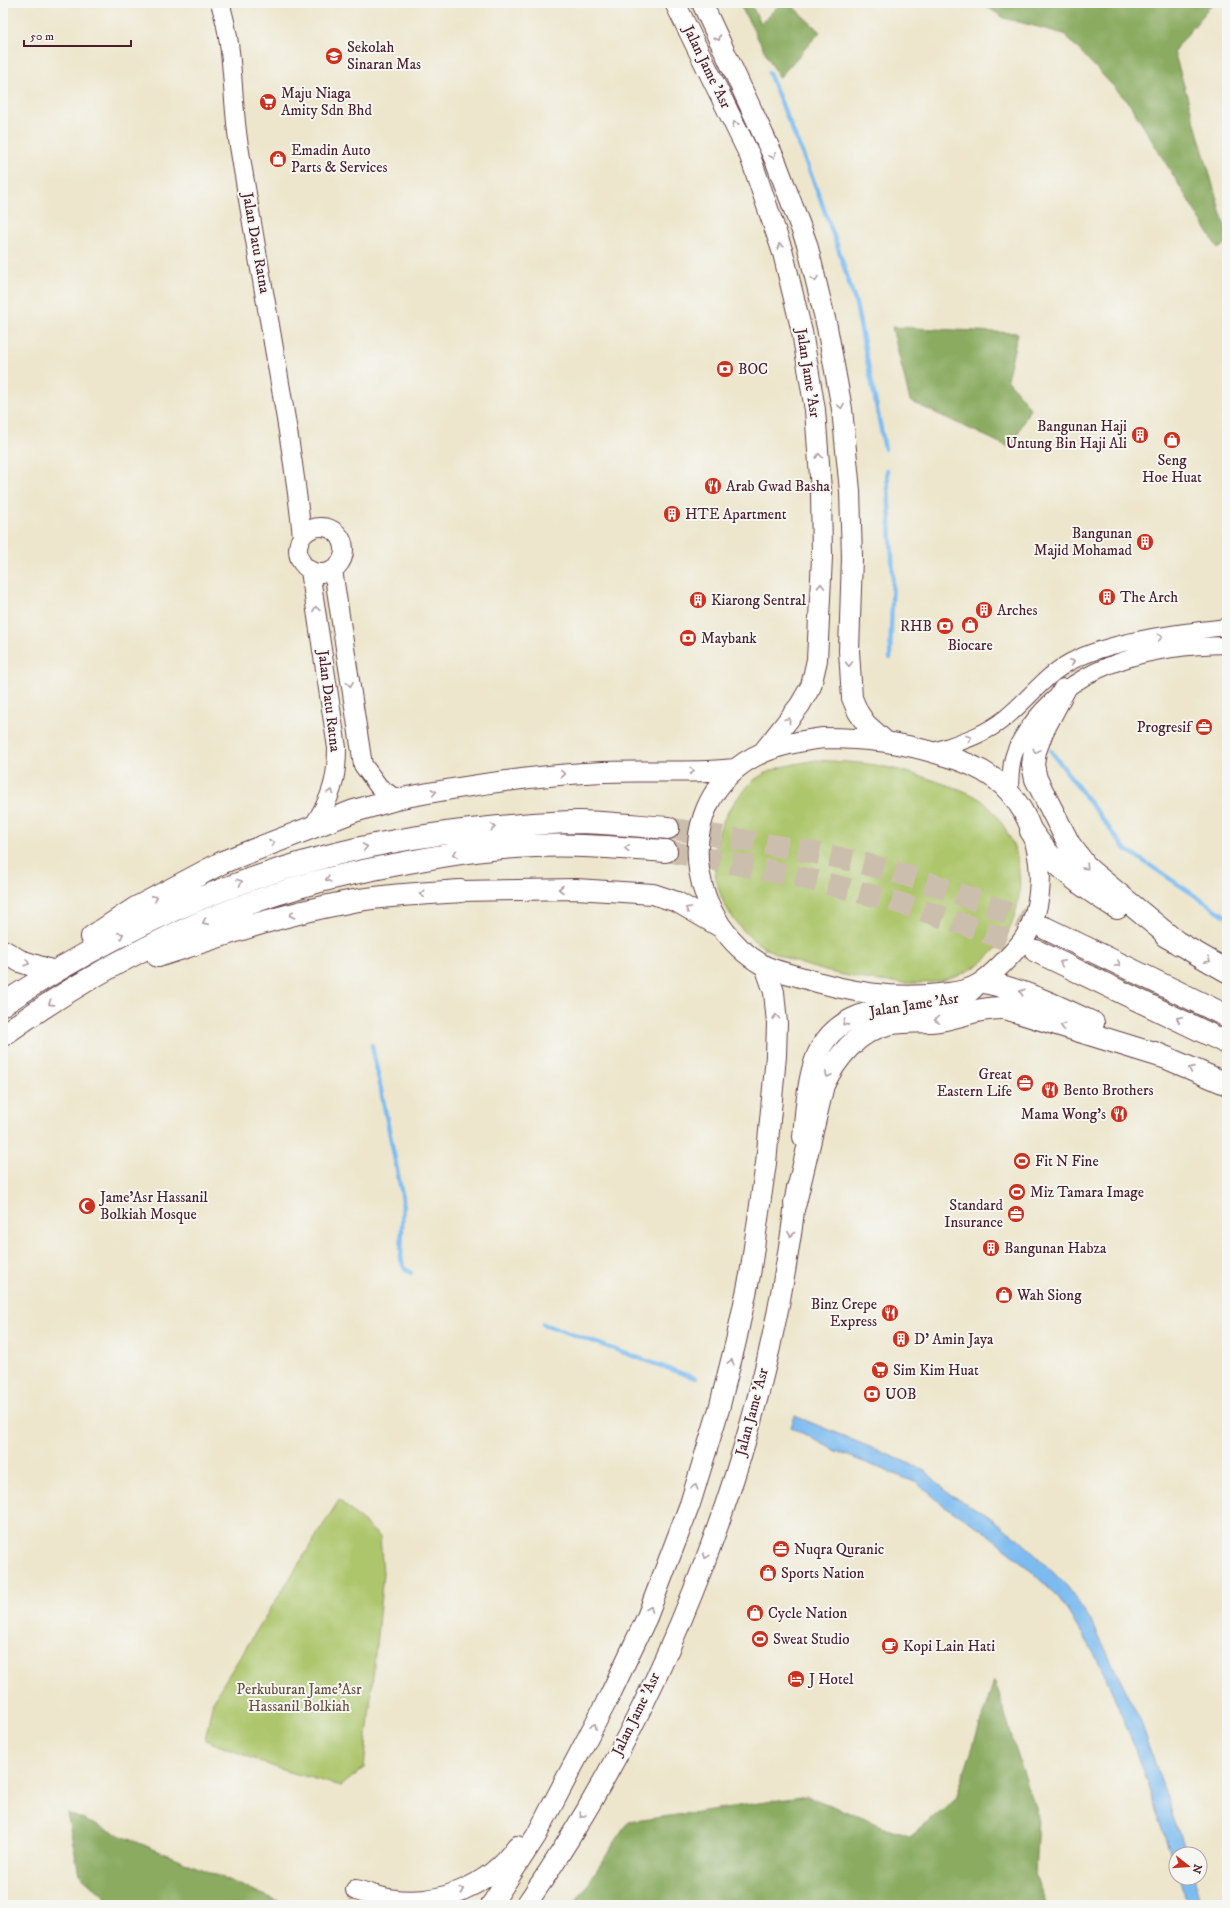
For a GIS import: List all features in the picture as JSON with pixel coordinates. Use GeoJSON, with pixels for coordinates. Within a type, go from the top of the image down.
{"type":"FeatureCollection","features":[{"type":"Feature","properties":{"kind":"highway"},"geometry":{"type":"LineString","coordinates":[[1064,690],[1042,732],[1035,751],[1033,765],[1039,784],[1069,844],[1088,869],[1179,944]]}},
{"type":"Feature","properties":{"kind":"highway"},"geometry":{"type":"LineString","coordinates":[[55,971],[79,948],[101,930],[136,908],[224,862],[313,826],[354,811],[396,799]]}},
{"type":"Feature","properties":{"kind":"highway"},"geometry":{"type":"LineString","coordinates":[[3,1004],[55,971],[162,914],[262,874],[333,854],[430,834],[536,824],[580,822],[668,828]]}},
{"type":"Feature","properties":{"kind":"highway"},"geometry":{"type":"LineString","coordinates":[[1031,831],[1044,850],[1063,871],[1088,890],[1227,971]]}},
{"type":"Feature","properties":{"kind":"highway"},"geometry":{"type":"LineString","coordinates":[[3,1035],[83,982],[130,957],[220,915],[266,898],[337,876],[433,858],[488,850],[534,846],[579,845],[666,851]]}},
{"type":"Feature","properties":{"kind":"highway"},"geometry":{"type":"LineString","coordinates":[[83,982],[274,919],[343,902],[402,895],[461,891]]}},
{"type":"Feature","properties":{"kind":"highway"},"geometry":{"type":"LineString","coordinates":[[1045,928],[1227,1016]]}},
{"type":"Feature","properties":{"kind":"highway"},"geometry":{"type":"LineString","coordinates":[[1036,950],[1227,1043]]}},
{"type":"Feature","properties":{"kind":"highway"},"geometry":{"type":"LineString","coordinates":[[3,951],[20,961],[55,971]]}},
{"type":"Feature","properties":{"kind":"highway"},"geometry":{"type":"LineString","coordinates":[[979,985],[1007,987],[1036,996],[1167,1058],[1227,1084]]}},
{"type":"Feature","properties":{"kind":"highway"},"geometry":{"type":"LineString","coordinates":[[795,1203],[823,1085],[830,1070],[841,1054],[873,1029],[887,1024],[939,1020],[991,1007],[1005,1008],[1167,1058]]}},
{"type":"Feature","properties":{"kind":"main road","name":"Jalan Datu Ratna"},"geometry":{"type":"LineString","coordinates":[[220,3],[226,21],[238,138],[297,482],[302,537]]}},
{"type":"Feature","properties":{"kind":"main road","name":"Jalan Jame 'Asr"},"geometry":{"type":"LineString","coordinates":[[675,3],[750,156],[783,252],[802,332],[816,410],[821,490],[822,557],[817,660],[810,686],[800,705],[764,751]]}},
{"type":"Feature","properties":{"kind":"main road","name":"Jalan Jame 'Asr"},"geometry":{"type":"LineString","coordinates":[[702,3],[776,162],[807,244],[827,327],[842,409],[850,490],[852,557],[849,650],[852,698],[858,712],[866,724],[884,740]]}},
{"type":"Feature","properties":{"kind":"main road","name":"Jalan Datu Ratna"},"geometry":{"type":"LineString","coordinates":[[297,482],[321,527]]}},
{"type":"Feature","properties":{"kind":"main road"},"geometry":{"type":"LineString","coordinates":[[321,527],[335,531],[343,543],[343,558],[339,565],[333,570],[322,573],[310,571],[300,560],[298,548],[302,537],[313,528],[321,527]]}},
{"type":"Feature","properties":{"kind":"main road","name":"Jalan Datu Ratna"},"geometry":{"type":"LineString","coordinates":[[333,570],[363,765],[379,787],[396,799]]}},
{"type":"Feature","properties":{"kind":"main road","name":"Jalan Datu Ratna"},"geometry":{"type":"LineString","coordinates":[[310,571],[337,748],[337,768],[333,790],[325,808],[313,826]]}},
{"type":"Feature","properties":{"kind":"main road","name":"Jalan Jame 'Asr"},"geometry":{"type":"LineString","coordinates":[[526,1905],[602,1782],[641,1708],[675,1634],[697,1580],[734,1474],[762,1377],[782,1287],[795,1203],[810,1076],[817,1053],[828,1037],[841,1025],[859,1015],[894,1006],[951,1002],[964,998],[1013,953],[1026,935],[1035,913],[1039,890],[1040,871],[1038,852],[1031,831],[1023,812],[1010,794],[996,780],[978,768],[957,759],[914,746],[884,740],[823,738],[794,742],[764,751]]}},
{"type":"Feature","properties":{"kind":"main road"},"geometry":{"type":"LineString","coordinates":[[764,751],[736,768],[719,788],[706,810],[700,829],[697,852],[699,875],[704,895],[722,928],[735,944],[765,966],[821,984],[864,994],[897,996],[932,995],[979,985]]}},
{"type":"Feature","properties":{"kind":"main road"},"geometry":{"type":"LineString","coordinates":[[396,799],[467,786],[541,776],[604,772],[712,772],[736,768]]}},
{"type":"Feature","properties":{"kind":"main road"},"geometry":{"type":"LineString","coordinates":[[461,891],[576,889],[653,894],[677,902],[722,928]]}},
{"type":"Feature","properties":{"kind":"main road","name":"Jalan Jame 'Asr"},"geometry":{"type":"LineString","coordinates":[[491,1905],[536,1836],[610,1695],[647,1617],[670,1560],[690,1504],[719,1409],[736,1341],[758,1221],[766,1163],[776,1056],[777,1023],[774,992],[765,966]]}},
{"type":"Feature","properties":{"kind":"main road"},"geometry":{"type":"LineString","coordinates":[[356,1890],[388,1899],[428,1900],[446,1896],[468,1888],[486,1878],[500,1868],[514,1850],[576,1760]]}},
{"type":"Feature","properties":{"kind":"street"},"geometry":{"type":"LineString","coordinates":[[932,752],[981,734],[1004,719],[1049,676],[1070,662],[1096,652],[1121,645],[1176,634],[1227,627]]}},
{"type":"Feature","properties":{"kind":"street"},"geometry":{"type":"LineString","coordinates":[[1010,794],[1010,771],[1018,743],[1040,714],[1064,690],[1096,670],[1123,659],[1187,648],[1227,645]]}},
{"type":"Feature","properties":{"kind":"green space"},"geometry":{"type":"Polygon","coordinates":[[[739,3],[750,3],[761,23],[781,3],[789,3],[820,32],[779,78],[739,3]]]}},
{"type":"Feature","properties":{"kind":"green space"},"geometry":{"type":"Polygon","coordinates":[[[981,3],[1213,3],[1174,51],[1227,234],[1227,243],[1218,249],[1129,103],[1064,34],[1004,18],[981,3]]]}},
{"type":"Feature","properties":{"kind":"green space"},"geometry":{"type":"Polygon","coordinates":[[[892,327],[1018,333],[1007,379],[1030,408],[1011,448],[910,401],[892,327]]]}},
{"type":"Feature","properties":{"kind":"green space"},"geometry":{"type":"Polygon","coordinates":[[[817,760],[871,764],[915,774],[972,794],[985,803],[994,812],[1005,828],[1013,845],[1019,869],[1019,892],[1015,913],[1007,933],[994,951],[977,965],[957,976],[933,982],[890,982],[864,979],[811,967],[787,958],[766,948],[750,937],[735,921],[724,903],[717,884],[714,865],[716,845],[721,825],[731,807],[755,779],[778,768],[817,760]]]}},
{"type":"Feature","properties":{"kind":"green space","name":"Perkuburan Jame'Asr Hassanil Bolkiah"},"geometry":{"type":"Polygon","coordinates":[[[339,1500],[380,1537],[383,1574],[364,1768],[341,1786],[282,1770],[205,1740],[213,1700],[339,1500]]]}},
{"type":"Feature","properties":{"kind":"green space"},"geometry":{"type":"Polygon","coordinates":[[[994,1681],[1038,1817],[1035,1876],[1047,1905],[574,1905],[628,1822],[807,1796],[910,1837],[956,1798],[994,1681]]]}},
{"type":"Feature","properties":{"kind":"green space"},"geometry":{"type":"Polygon","coordinates":[[[67,1813],[288,1905],[114,1905],[79,1874],[67,1813]]]}},
{"type":"Feature","properties":{"kind":"water"},"geometry":{"type":"Polygon","coordinates":[[[795,1416],[925,1470],[948,1493],[987,1515],[1021,1541],[1067,1586],[1092,1622],[1140,1719],[1183,1846],[1168,1846],[1136,1751],[1106,1677],[1090,1646],[1059,1598],[1013,1554],[981,1529],[947,1508],[917,1483],[836,1451],[791,1427],[795,1416]]]}},
{"type":"Feature","properties":{"kind":"water"},"geometry":{"type":"Polygon","coordinates":[[[1182,1886],[1197,1886],[1203,1905],[1188,1905],[1182,1886]]]}},
{"type":"Feature","properties":{"kind":"waterway"},"geometry":{"type":"LineString","coordinates":[[769,73],[814,182],[836,242],[856,304],[885,449]]}},
{"type":"Feature","properties":{"kind":"waterway"},"geometry":{"type":"LineString","coordinates":[[887,470],[893,575],[890,658]]}},
{"type":"Feature","properties":{"kind":"waterway"},"geometry":{"type":"LineString","coordinates":[[1051,751],[1124,848],[1227,917]]}},
{"type":"Feature","properties":{"kind":"waterway"},"geometry":{"type":"LineString","coordinates":[[372,1045],[403,1200],[401,1260],[405,1268],[411,1273]]}},
{"type":"Feature","properties":{"kind":"waterway"},"geometry":{"type":"LineString","coordinates":[[543,1324],[695,1378]]}},
{"type":"Feature","properties":{"kind":"tunnel"},"geometry":{"type":"LineString","coordinates":[[668,828],[799,850],[877,867],[941,887],[1045,928]]}},
{"type":"Feature","properties":{"kind":"tunnel"},"geometry":{"type":"LineString","coordinates":[[666,851],[766,870],[867,894],[931,913],[1036,951]]}},
{"type":"Feature","properties":{"kind":"place","name":"Sekolah Sinaran Mas"},"geometry":{"type":"Point","coordinates":[334,56]}},
{"type":"Feature","properties":{"kind":"place","name":"Maju Niaga Amity Sdn Bhd"},"geometry":{"type":"Point","coordinates":[268,102]}},
{"type":"Feature","properties":{"kind":"place","name":"Emadin Auto Parts & Services"},"geometry":{"type":"Point","coordinates":[278,159]}},
{"type":"Feature","properties":{"kind":"place","name":"BOC"},"geometry":{"type":"Point","coordinates":[725,369]}},
{"type":"Feature","properties":{"kind":"place","name":"Bangunan Haji Untung Bin Haji Ali"},"geometry":{"type":"Point","coordinates":[1140,435]}},
{"type":"Feature","properties":{"kind":"place","name":"Seng Hoe Huat"},"geometry":{"type":"Point","coordinates":[1172,440]}},
{"type":"Feature","properties":{"kind":"place","name":"Arab Gwad Basha"},"geometry":{"type":"Point","coordinates":[713,486]}},
{"type":"Feature","properties":{"kind":"place","name":"HTE Apartment"},"geometry":{"type":"Point","coordinates":[672,514]}},
{"type":"Feature","properties":{"kind":"place","name":"Bangunan Majid Mohamad"},"geometry":{"type":"Point","coordinates":[1145,542]}},
{"type":"Feature","properties":{"kind":"place","name":"The Arch"},"geometry":{"type":"Point","coordinates":[1107,597]}},
{"type":"Feature","properties":{"kind":"place","name":"Kiarong Sentral"},"geometry":{"type":"Point","coordinates":[698,600]}},
{"type":"Feature","properties":{"kind":"place","name":"Arches"},"geometry":{"type":"Point","coordinates":[984,610]}},
{"type":"Feature","properties":{"kind":"place","name":"Biocare"},"geometry":{"type":"Point","coordinates":[970,625]}},
{"type":"Feature","properties":{"kind":"place","name":"RHB"},"geometry":{"type":"Point","coordinates":[945,626]}},
{"type":"Feature","properties":{"kind":"place","name":"Maybank"},"geometry":{"type":"Point","coordinates":[688,638]}},
{"type":"Feature","properties":{"kind":"place","name":"Progresif"},"geometry":{"type":"Point","coordinates":[1204,727]}},
{"type":"Feature","properties":{"kind":"place","name":"Great Eastern Life"},"geometry":{"type":"Point","coordinates":[1025,1083]}},
{"type":"Feature","properties":{"kind":"place","name":"Bento Brothers"},"geometry":{"type":"Point","coordinates":[1050,1090]}},
{"type":"Feature","properties":{"kind":"place","name":"Mama Wong's"},"geometry":{"type":"Point","coordinates":[1119,1114]}},
{"type":"Feature","properties":{"kind":"place","name":"Fit N Fine"},"geometry":{"type":"Point","coordinates":[1022,1161]}},
{"type":"Feature","properties":{"kind":"place","name":"Miz Tamara Image"},"geometry":{"type":"Point","coordinates":[1017,1192]}},
{"type":"Feature","properties":{"kind":"place","name":"Jame'Asr Hassanil Bolkiah Mosque"},"geometry":{"type":"Point","coordinates":[87,1206]}},
{"type":"Feature","properties":{"kind":"place","name":"Standard Insurance"},"geometry":{"type":"Point","coordinates":[1016,1214]}},
{"type":"Feature","properties":{"kind":"place","name":"Bangunan Habza"},"geometry":{"type":"Point","coordinates":[991,1248]}},
{"type":"Feature","properties":{"kind":"place","name":"Wah Siong"},"geometry":{"type":"Point","coordinates":[1004,1295]}},
{"type":"Feature","properties":{"kind":"place","name":"Binz Crepe Express"},"geometry":{"type":"Point","coordinates":[890,1313]}},
{"type":"Feature","properties":{"kind":"place","name":"D' Amin Jaya"},"geometry":{"type":"Point","coordinates":[901,1339]}},
{"type":"Feature","properties":{"kind":"place","name":"Sim Kim Huat"},"geometry":{"type":"Point","coordinates":[880,1370]}},
{"type":"Feature","properties":{"kind":"place","name":"UOB"},"geometry":{"type":"Point","coordinates":[872,1394]}},
{"type":"Feature","properties":{"kind":"place","name":"Nuqra Quranic"},"geometry":{"type":"Point","coordinates":[781,1549]}},
{"type":"Feature","properties":{"kind":"place","name":"Sports Nation"},"geometry":{"type":"Point","coordinates":[768,1573]}},
{"type":"Feature","properties":{"kind":"place","name":"Cycle Nation"},"geometry":{"type":"Point","coordinates":[755,1613]}},
{"type":"Feature","properties":{"kind":"place","name":"Sweat Studio"},"geometry":{"type":"Point","coordinates":[760,1639]}},
{"type":"Feature","properties":{"kind":"place","name":"Kopi Lain Hati"},"geometry":{"type":"Point","coordinates":[890,1646]}},
{"type":"Feature","properties":{"kind":"place","name":"J Hotel"},"geometry":{"type":"Point","coordinates":[796,1679]}}]}
